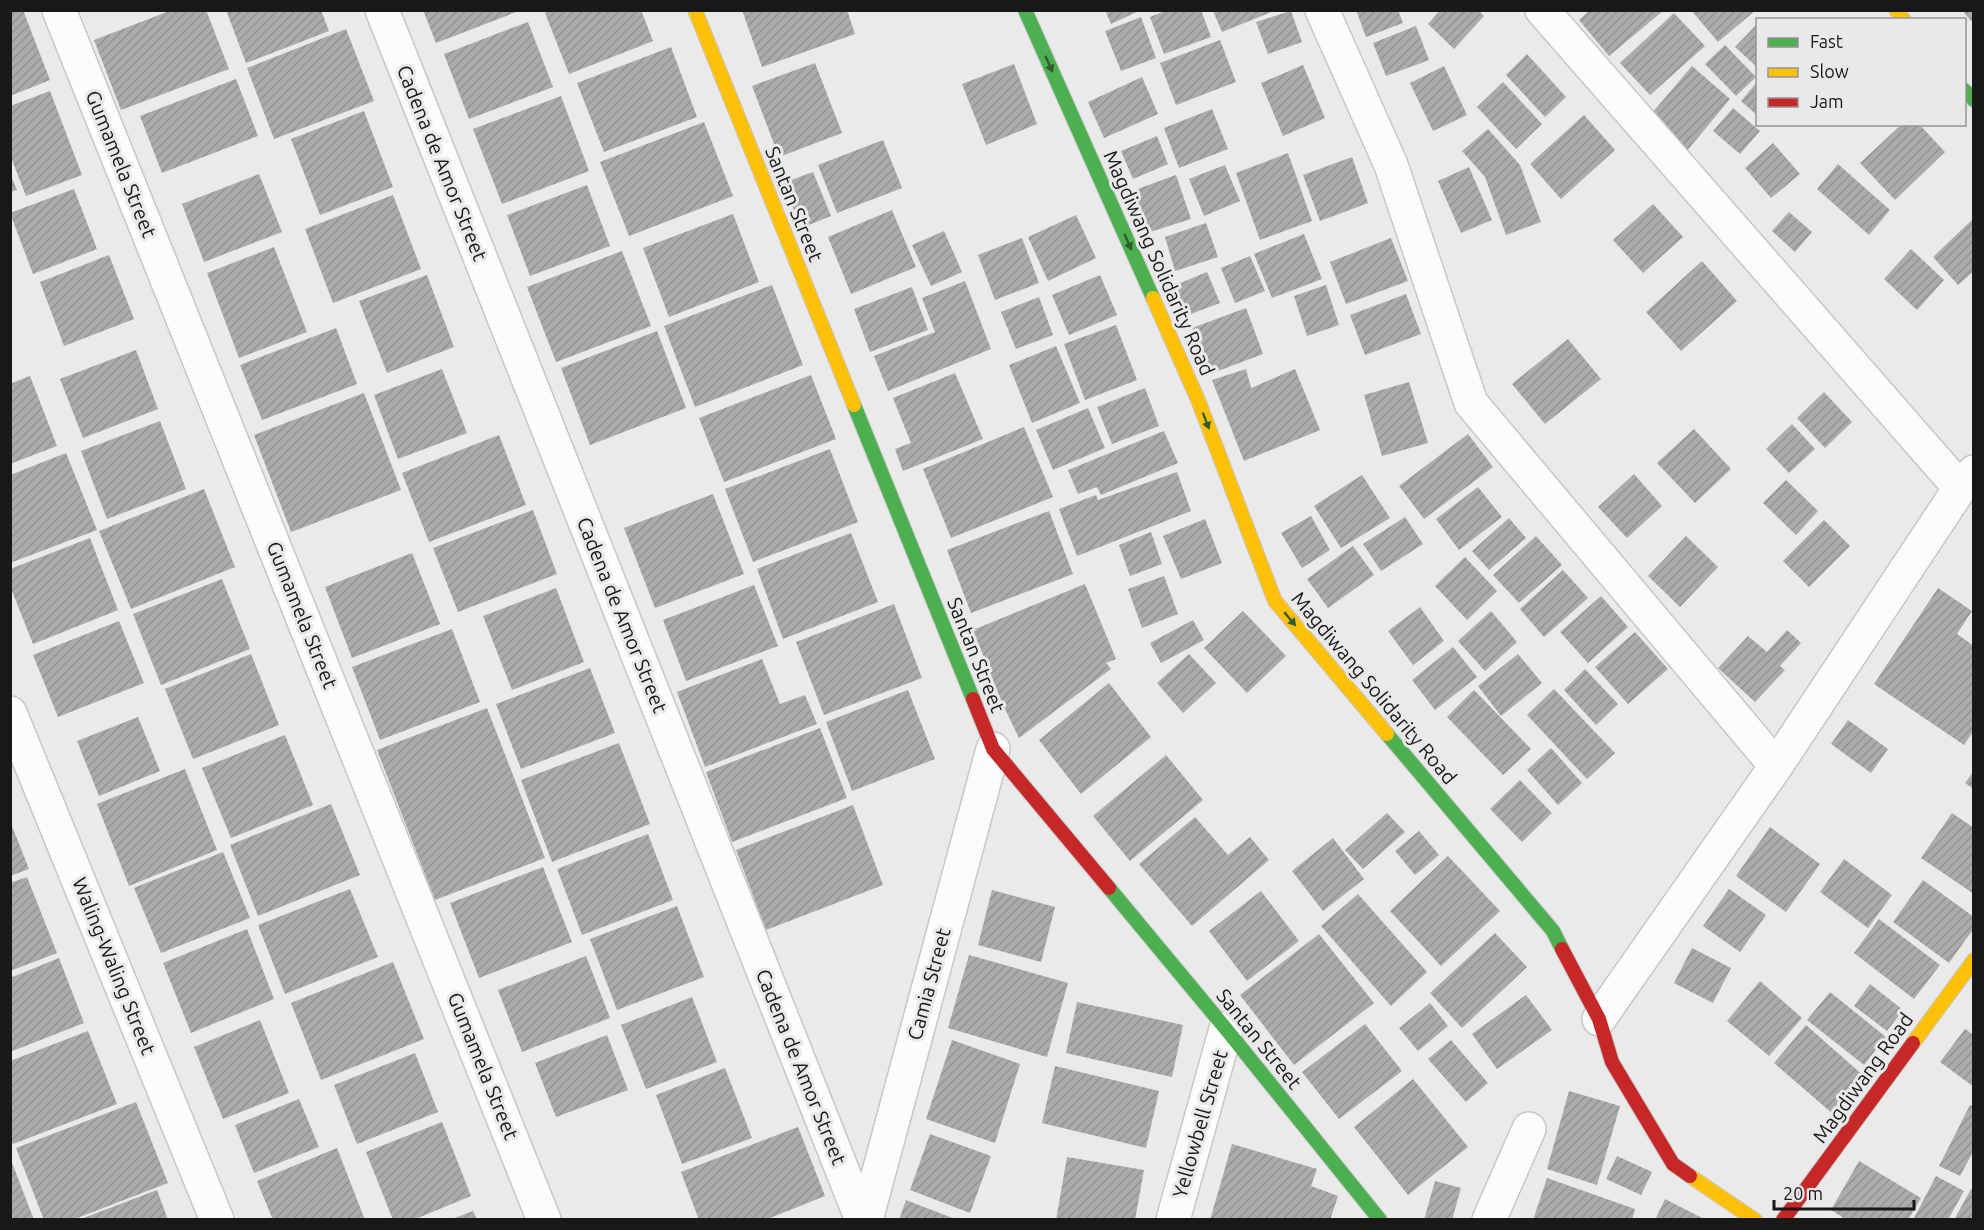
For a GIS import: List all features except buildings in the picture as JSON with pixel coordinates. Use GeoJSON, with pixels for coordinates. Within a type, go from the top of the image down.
{"type":"FeatureCollection","features":[{"type":"Feature","properties":{"kind":"street","name":"Gumamela Street"},"geometry":{"type":"LineString","coordinates":[[59,10],[544,1220]]}},
{"type":"Feature","properties":{"kind":"street","name":"Cadena de Amor Street"},"geometry":{"type":"LineString","coordinates":[[382,10],[864,1220]]}},
{"type":"Feature","properties":{"kind":"street","name":"Santan Street"},"geometry":{"type":"LineString","coordinates":[[695,10],[993,749],[1226,1029],[1380,1220]]}},
{"type":"Feature","properties":{"kind":"street","name":"Magdiwang Solidarity Road"},"geometry":{"type":"LineString","coordinates":[[1025,10],[1198,400],[1275,601],[1553,931],[1599,1019],[1612,1062],[1673,1164],[1755,1220]]}},
{"type":"Feature","properties":{"kind":"street"},"geometry":{"type":"LineString","coordinates":[[1322,10],[1391,165],[1471,403],[1776,766]]}},
{"type":"Feature","properties":{"kind":"street"},"geometry":{"type":"LineString","coordinates":[[1542,10],[1967,480],[1776,766],[1599,1019]]}},
{"type":"Feature","properties":{"kind":"street","name":"Waling-Waling Street"},"geometry":{"type":"LineString","coordinates":[[10,713],[217,1220]]}},
{"type":"Feature","properties":{"kind":"street","name":"Camia Street"},"geometry":{"type":"LineString","coordinates":[[864,1220],[993,749]]}},
{"type":"Feature","properties":{"kind":"street","name":"Magdiwang Road"},"geometry":{"type":"LineString","coordinates":[[1783,1220],[1974,960]]}},
{"type":"Feature","properties":{"kind":"street","name":"Yellowbell Street"},"geometry":{"type":"LineString","coordinates":[[1173,1220],[1226,1029]]}},
{"type":"Feature","properties":{"kind":"street"},"geometry":{"type":"LineString","coordinates":[[1489,1220],[1529,1129]]}},
{"type":"Feature","properties":{"kind":"traffic: fast"},"geometry":{"type":"LineString","coordinates":[[1025,10],[1153,298]]}},
{"type":"Feature","properties":{"kind":"traffic: fast"},"geometry":{"type":"LineString","coordinates":[[1966,92],[1974,100]]}},
{"type":"Feature","properties":{"kind":"traffic: fast"},"geometry":{"type":"LineString","coordinates":[[854,405],[973,699]]}},
{"type":"Feature","properties":{"kind":"traffic: fast"},"geometry":{"type":"LineString","coordinates":[[1387,734],[1553,931],[1562,949]]}},
{"type":"Feature","properties":{"kind":"traffic: fast"},"geometry":{"type":"LineString","coordinates":[[1109,888],[1380,1220]]}},
{"type":"Feature","properties":{"kind":"traffic: slow"},"geometry":{"type":"LineString","coordinates":[[695,10],[854,405]]}},
{"type":"Feature","properties":{"kind":"traffic: slow"},"geometry":{"type":"LineString","coordinates":[[1896,10],[1902,18]]}},
{"type":"Feature","properties":{"kind":"traffic: slow"},"geometry":{"type":"LineString","coordinates":[[1153,298],[1198,400],[1275,601],[1387,734]]}},
{"type":"Feature","properties":{"kind":"traffic: slow"},"geometry":{"type":"LineString","coordinates":[[1913,1043],[1974,960]]}},
{"type":"Feature","properties":{"kind":"traffic: slow"},"geometry":{"type":"LineString","coordinates":[[1690,1176],[1755,1220]]}},
{"type":"Feature","properties":{"kind":"traffic: jam"},"geometry":{"type":"LineString","coordinates":[[973,699],[993,749],[1109,888]]}},
{"type":"Feature","properties":{"kind":"traffic: jam"},"geometry":{"type":"LineString","coordinates":[[1562,949],[1599,1019],[1612,1062],[1673,1164],[1690,1176]]}},
{"type":"Feature","properties":{"kind":"traffic: jam"},"geometry":{"type":"LineString","coordinates":[[1783,1220],[1913,1043]]}}]}
